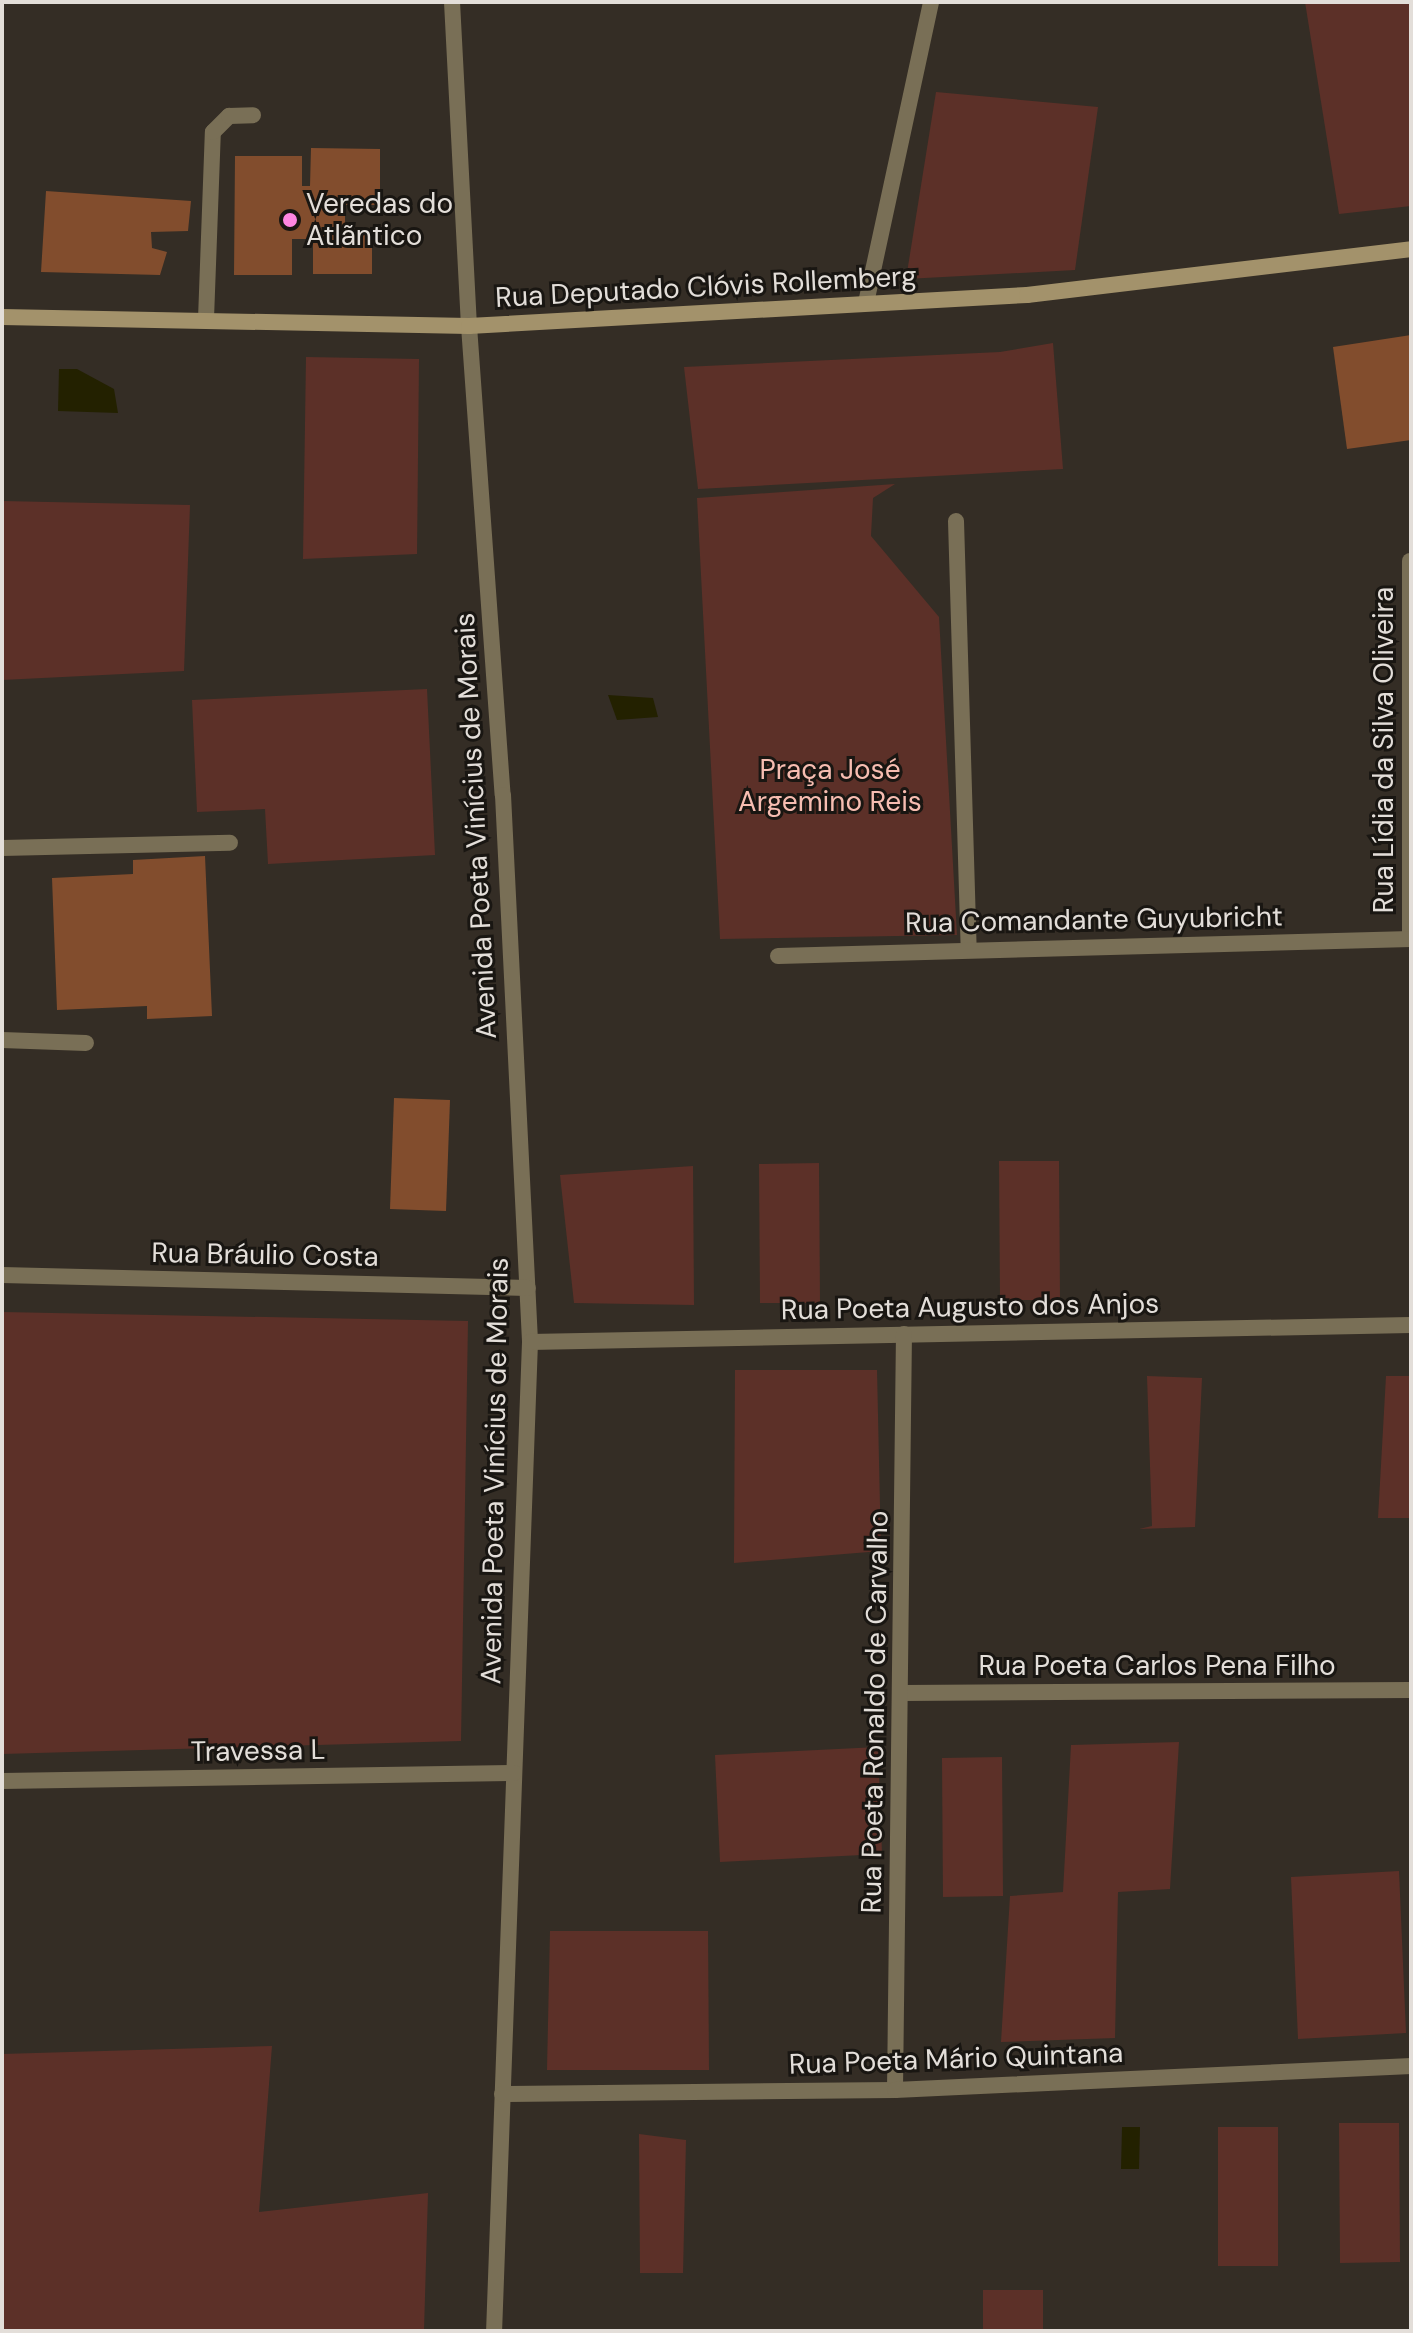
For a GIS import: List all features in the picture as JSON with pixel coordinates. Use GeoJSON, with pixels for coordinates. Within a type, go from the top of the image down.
{"type":"FeatureCollection","features":[{"type":"Feature","properties":{"kind":"street","name":"Avenida Poeta Vinícius de Morais"},"geometry":{"type":"LineString","coordinates":[[452,2],[469,326],[503,795],[530,1342],[494,2331]]}},
{"type":"Feature","properties":{"kind":"street"},"geometry":{"type":"LineString","coordinates":[[866,303],[931,2]]}},
{"type":"Feature","properties":{"kind":"street"},"geometry":{"type":"LineString","coordinates":[[206,319],[213,132],[229,116],[253,115]]}},
{"type":"Feature","properties":{"kind":"street","name":"Rua Deputado Clóvis Rollemberg"},"geometry":{"type":"LineString","coordinates":[[2,317],[469,326],[1027,295],[1411,249]]}},
{"type":"Feature","properties":{"kind":"street"},"geometry":{"type":"LineString","coordinates":[[956,521],[969,947]]}},
{"type":"Feature","properties":{"kind":"street","name":"Rua Lídia da Silva Oliveira"},"geometry":{"type":"LineString","coordinates":[[1410,561],[1411,939]]}},
{"type":"Feature","properties":{"kind":"street"},"geometry":{"type":"LineString","coordinates":[[2,848],[230,843]]}},
{"type":"Feature","properties":{"kind":"street","name":"Rua Comandante Guyubricht"},"geometry":{"type":"LineString","coordinates":[[778,956],[969,947],[1411,939]]}},
{"type":"Feature","properties":{"kind":"street"},"geometry":{"type":"LineString","coordinates":[[2,1040],[86,1043]]}},
{"type":"Feature","properties":{"kind":"street","name":"Rua Bráulio Costa"},"geometry":{"type":"LineString","coordinates":[[2,1275],[528,1288]]}},
{"type":"Feature","properties":{"kind":"street","name":"Rua Poeta Augusto dos Anjos"},"geometry":{"type":"LineString","coordinates":[[530,1342],[1411,1325]]}},
{"type":"Feature","properties":{"kind":"street","name":"Rua Poeta Ronaldo de Carvalho"},"geometry":{"type":"LineString","coordinates":[[895,2090],[903,1693],[904,1334]]}},
{"type":"Feature","properties":{"kind":"street","name":"Rua Poeta Carlos Pena Filho"},"geometry":{"type":"LineString","coordinates":[[903,1693],[1411,1690]]}},
{"type":"Feature","properties":{"kind":"street","name":"Travessa L"},"geometry":{"type":"LineString","coordinates":[[2,1781],[514,1773]]}},
{"type":"Feature","properties":{"kind":"street","name":"Rua Poeta Mário Quintana"},"geometry":{"type":"LineString","coordinates":[[502,2094],[895,2090],[1411,2066]]}},
{"type":"Feature","properties":{"kind":"green space"},"geometry":{"type":"Polygon","coordinates":[[[1305,2],[1411,2],[1411,206],[1339,214],[1305,2]]]}},
{"type":"Feature","properties":{"kind":"green space"},"geometry":{"type":"Polygon","coordinates":[[[936,92],[1098,107],[1075,270],[906,279],[936,92]]]}},
{"type":"Feature","properties":{"kind":"green space"},"geometry":{"type":"Polygon","coordinates":[[[1053,343],[1063,469],[698,489],[684,367],[1000,352],[1053,343]]]}},
{"type":"Feature","properties":{"kind":"green space"},"geometry":{"type":"Polygon","coordinates":[[[306,357],[419,359],[417,554],[303,559],[306,357]]]}},
{"type":"Feature","properties":{"kind":"green space","name":"Praça José Argemino Reis"},"geometry":{"type":"Polygon","coordinates":[[[895,484],[873,498],[871,536],[939,617],[957,935],[720,939],[697,498],[895,484]]]}},
{"type":"Feature","properties":{"kind":"green space"},"geometry":{"type":"Polygon","coordinates":[[[2,501],[190,505],[184,671],[2,680],[2,501]]]}},
{"type":"Feature","properties":{"kind":"green space"},"geometry":{"type":"Polygon","coordinates":[[[427,689],[435,855],[268,864],[265,809],[197,812],[192,700],[427,689]]]}},
{"type":"Feature","properties":{"kind":"green space"},"geometry":{"type":"Polygon","coordinates":[[[999,1161],[1059,1161],[1060,1300],[1000,1300],[999,1161]]]}},
{"type":"Feature","properties":{"kind":"green space"},"geometry":{"type":"Polygon","coordinates":[[[819,1163],[820,1303],[760,1303],[759,1164],[819,1163]]]}},
{"type":"Feature","properties":{"kind":"green space"},"geometry":{"type":"Polygon","coordinates":[[[693,1166],[694,1305],[574,1303],[560,1175],[693,1166]]]}},
{"type":"Feature","properties":{"kind":"green space"},"geometry":{"type":"Polygon","coordinates":[[[2,1312],[468,1321],[461,1741],[2,1754],[2,1312]]]}},
{"type":"Feature","properties":{"kind":"green space"},"geometry":{"type":"Polygon","coordinates":[[[735,1370],[877,1370],[881,1551],[734,1563],[735,1370]]]}},
{"type":"Feature","properties":{"kind":"green space"},"geometry":{"type":"Polygon","coordinates":[[[1147,1376],[1202,1378],[1195,1527],[1139,1529],[1152,1526],[1147,1376]]]}},
{"type":"Feature","properties":{"kind":"green space"},"geometry":{"type":"Polygon","coordinates":[[[1386,1376],[1411,1376],[1411,1518],[1378,1518],[1386,1376]]]}},
{"type":"Feature","properties":{"kind":"green space"},"geometry":{"type":"Polygon","coordinates":[[[1179,1742],[1170,1889],[1118,1892],[1115,2038],[1001,2042],[1010,1896],[1063,1892],[1071,1745],[1179,1742]]]}},
{"type":"Feature","properties":{"kind":"green space"},"geometry":{"type":"Polygon","coordinates":[[[878,1747],[882,1854],[720,1862],[715,1755],[878,1747]]]}},
{"type":"Feature","properties":{"kind":"green space"},"geometry":{"type":"Polygon","coordinates":[[[1002,1757],[1003,1896],[943,1897],[942,1758],[1002,1757]]]}},
{"type":"Feature","properties":{"kind":"green space"},"geometry":{"type":"Polygon","coordinates":[[[1399,1871],[1406,2033],[1298,2039],[1291,1877],[1399,1871]]]}},
{"type":"Feature","properties":{"kind":"green space"},"geometry":{"type":"Polygon","coordinates":[[[550,1931],[708,1931],[709,2070],[547,2070],[550,1931]]]}},
{"type":"Feature","properties":{"kind":"green space"},"geometry":{"type":"Polygon","coordinates":[[[272,2046],[259,2212],[428,2193],[424,2331],[2,2331],[2,2054],[272,2046]]]}},
{"type":"Feature","properties":{"kind":"green space"},"geometry":{"type":"Polygon","coordinates":[[[1339,2123],[1399,2123],[1400,2262],[1340,2263],[1339,2123]]]}},
{"type":"Feature","properties":{"kind":"green space"},"geometry":{"type":"Polygon","coordinates":[[[1218,2127],[1278,2127],[1278,2266],[1218,2266],[1218,2127]]]}},
{"type":"Feature","properties":{"kind":"green space"},"geometry":{"type":"Polygon","coordinates":[[[639,2134],[686,2140],[683,2273],[640,2273],[639,2134]]]}},
{"type":"Feature","properties":{"kind":"green space"},"geometry":{"type":"Polygon","coordinates":[[[983,2290],[1043,2290],[1043,2331],[983,2331],[983,2290]]]}},
{"type":"Feature","properties":{"kind":"shaded area"},"geometry":{"type":"Polygon","coordinates":[[[59,369],[77,369],[114,389],[118,413],[58,411],[59,369]]]}},
{"type":"Feature","properties":{"kind":"shaded area"},"geometry":{"type":"Polygon","coordinates":[[[608,695],[653,698],[658,717],[617,720],[608,695]]]}},
{"type":"Feature","properties":{"kind":"shaded area"},"geometry":{"type":"Polygon","coordinates":[[[1122,2127],[1140,2127],[1139,2169],[1121,2169],[1122,2127]]]}},
{"type":"Feature","properties":{"kind":"building","name":"Veredas do Atlãntico"},"geometry":{"type":"Polygon","coordinates":[[[311,148],[380,149],[380,205],[345,205],[345,234],[372,234],[372,274],[313,274],[313,239],[292,239],[292,275],[234,275],[235,156],[302,156],[302,186],[310,186],[311,148]]]}},
{"type":"Feature","properties":{"kind":"building"},"geometry":{"type":"Polygon","coordinates":[[[46,191],[191,201],[188,231],[151,232],[152,248],[167,252],[160,275],[41,272],[46,191]]]}},
{"type":"Feature","properties":{"kind":"building"},"geometry":{"type":"Polygon","coordinates":[[[1411,335],[1411,440],[1347,449],[1333,347],[1411,335]]]}},
{"type":"Feature","properties":{"kind":"building"},"geometry":{"type":"Polygon","coordinates":[[[205,856],[212,1016],[147,1019],[147,1006],[57,1010],[52,878],[133,874],[133,860],[205,856]]]}},
{"type":"Feature","properties":{"kind":"building"},"geometry":{"type":"Polygon","coordinates":[[[394,1098],[450,1100],[446,1211],[390,1209],[394,1098]]]}},
{"type":"Feature","properties":{"kind":"place","name":"Veredas do Atlãntico"},"geometry":{"type":"Point","coordinates":[290,220]}}]}
